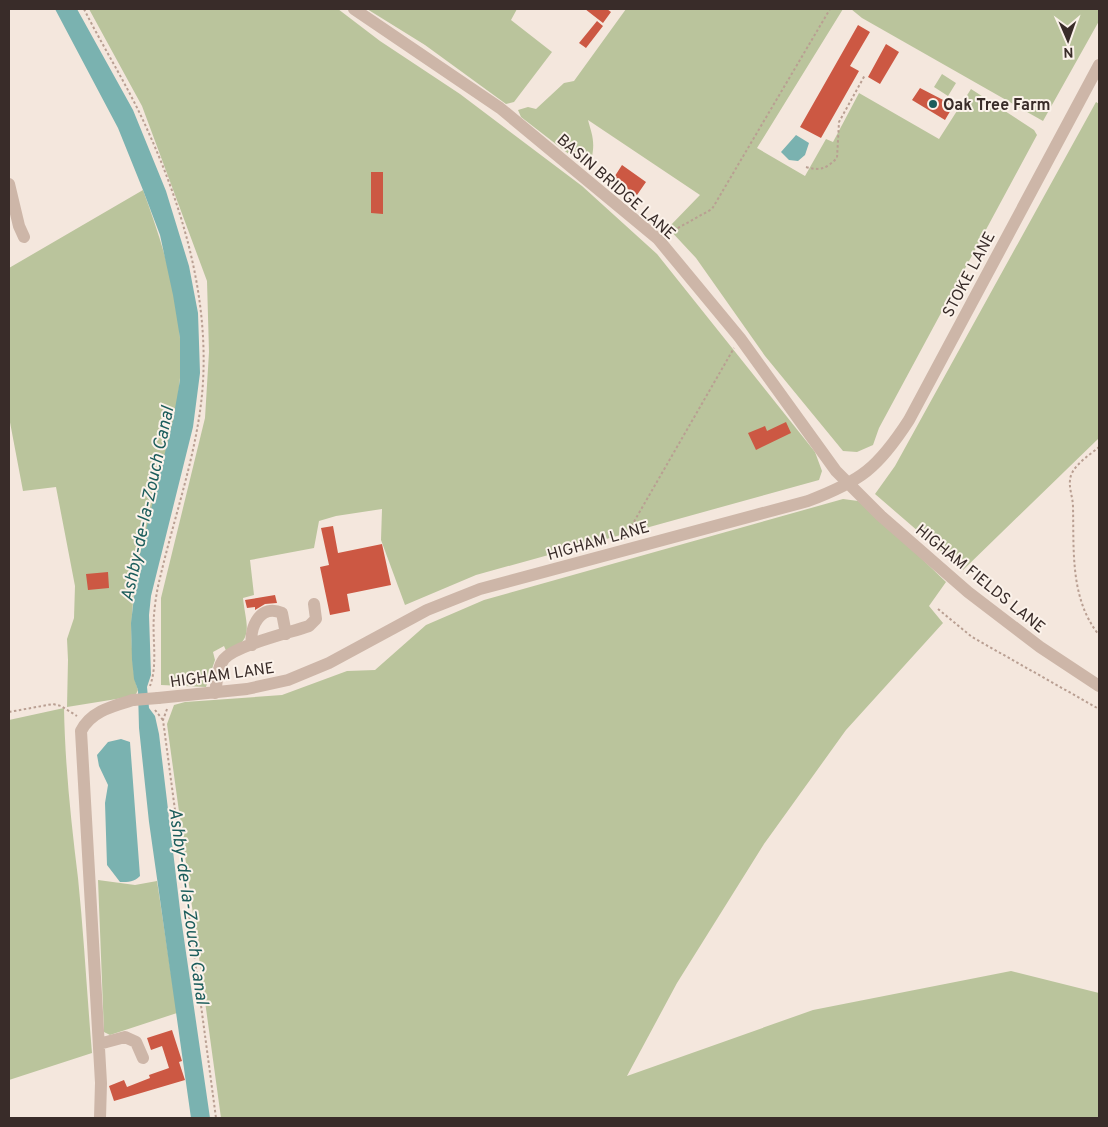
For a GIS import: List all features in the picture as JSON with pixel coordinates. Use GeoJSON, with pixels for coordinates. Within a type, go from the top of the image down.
{"type":"FeatureCollection","features":[{"type":"Feature","properties":{"kind":"street","name":"BASIN BRIDGE LANE"},"geometry":{"type":"LineString","coordinates":[[354,9],[500,108],[658,240],[740,338],[836,471],[850,484]]}},
{"type":"Feature","properties":{"kind":"street","name":"STOKE LANE"},"geometry":{"type":"LineString","coordinates":[[850,484],[876,465],[909,420],[1099,65]]}},
{"type":"Feature","properties":{"kind":"street"},"geometry":{"type":"LineString","coordinates":[[9,184],[24,237]]}},
{"type":"Feature","properties":{"kind":"street","name":"HIGHAM LANE"},"geometry":{"type":"LineString","coordinates":[[86,721],[112,706],[133,700],[155,702],[288,680],[345,655],[427,610],[480,589],[808,501],[850,484]]}},
{"type":"Feature","properties":{"kind":"street","name":"HIGHAM FIELDS LANE"},"geometry":{"type":"LineString","coordinates":[[850,484],[881,516],[968,592],[1040,647],[1099,686]]}},
{"type":"Feature","properties":{"kind":"street"},"geometry":{"type":"LineString","coordinates":[[215,693],[218,674],[225,659],[252,645],[314,623],[316,615],[314,604]]}},
{"type":"Feature","properties":{"kind":"street"},"geometry":{"type":"LineString","coordinates":[[252,645],[251,632],[254,624],[259,616],[269,611],[282,613],[286,634]]}},
{"type":"Feature","properties":{"kind":"street"},"geometry":{"type":"LineString","coordinates":[[86,721],[81,732],[82,763],[101,1082],[100,1118]]}},
{"type":"Feature","properties":{"kind":"street"},"geometry":{"type":"LineString","coordinates":[[99,1044],[125,1037],[136,1042],[143,1058]]}},
{"type":"Feature","properties":{"kind":"path"},"geometry":{"type":"LineString","coordinates":[[84,9],[147,129],[172,194],[195,268],[202,310],[203,383],[194,444],[159,580],[154,615],[154,675],[150,687]]}},
{"type":"Feature","properties":{"kind":"path"},"geometry":{"type":"LineString","coordinates":[[658,240],[712,209],[830,9]]}},
{"type":"Feature","properties":{"kind":"path"},"geometry":{"type":"LineString","coordinates":[[806,167],[818,170],[828,168],[837,158],[839,122],[865,75]]}},
{"type":"Feature","properties":{"kind":"path"},"geometry":{"type":"LineString","coordinates":[[617,551],[740,338]]}},
{"type":"Feature","properties":{"kind":"path"},"geometry":{"type":"LineString","coordinates":[[1099,447],[1076,467],[1070,480],[1073,504],[1072,556],[1077,587],[1083,607],[1099,636]]}},
{"type":"Feature","properties":{"kind":"path"},"geometry":{"type":"LineString","coordinates":[[938,609],[972,637],[1099,708]]}},
{"type":"Feature","properties":{"kind":"path"},"geometry":{"type":"LineString","coordinates":[[155,702],[163,720],[216,1118]]}},
{"type":"Feature","properties":{"kind":"path"},"geometry":{"type":"LineString","coordinates":[[9,712],[53,704],[61,706],[86,721]]}},
{"type":"Feature","properties":{"kind":"green space"},"geometry":{"type":"Polygon","coordinates":[[[89,9],[338,9],[380,41],[460,94],[582,186],[657,254],[815,452],[822,471],[819,480],[476,575],[405,605],[381,540],[382,509],[336,516],[319,521],[314,548],[250,560],[254,595],[243,598],[247,624],[245,637],[236,648],[227,653],[224,646],[213,652],[215,660],[206,687],[161,685],[161,598],[205,418],[209,352],[207,281],[142,106],[89,9]]]}},
{"type":"Feature","properties":{"kind":"green space"},"geometry":{"type":"Polygon","coordinates":[[[367,9],[517,9],[511,20],[552,52],[514,102],[506,104],[425,45],[367,9]]]}},
{"type":"Feature","properties":{"kind":"green space"},"geometry":{"type":"Polygon","coordinates":[[[626,9],[843,9],[757,148],[805,176],[826,139],[833,142],[859,93],[939,139],[971,89],[1034,130],[1037,135],[879,428],[873,445],[857,452],[843,451],[765,356],[696,258],[668,228],[700,195],[588,120],[593,138],[593,151],[592,157],[583,165],[521,117],[518,110],[528,107],[536,109],[564,83],[574,81],[626,9]]]}},
{"type":"Feature","properties":{"kind":"green space"},"geometry":{"type":"Polygon","coordinates":[[[851,9],[1099,9],[1099,21],[1043,121],[862,18],[851,9]]]}},
{"type":"Feature","properties":{"kind":"green space"},"geometry":{"type":"Polygon","coordinates":[[[942,74],[956,83],[948,96],[934,87],[942,74]]]}},
{"type":"Feature","properties":{"kind":"green space"},"geometry":{"type":"Polygon","coordinates":[[[1096,102],[1099,104],[1099,438],[963,570],[875,494],[895,466],[1096,102]]]}},
{"type":"Feature","properties":{"kind":"green space"},"geometry":{"type":"Polygon","coordinates":[[[143,190],[172,282],[181,354],[176,412],[136,580],[132,614],[132,649],[134,675],[138,690],[135,696],[67,707],[67,639],[74,618],[75,586],[56,487],[23,491],[9,417],[9,268],[143,190]]]}},
{"type":"Feature","properties":{"kind":"green space"},"geometry":{"type":"Polygon","coordinates":[[[843,499],[858,501],[872,511],[946,582],[929,606],[943,623],[846,730],[764,844],[677,983],[627,1076],[813,1010],[1011,971],[1099,993],[1099,1118],[221,1118],[167,724],[174,705],[185,702],[282,695],[347,671],[375,670],[426,625],[484,600],[843,499]]]}},
{"type":"Feature","properties":{"kind":"green space"},"geometry":{"type":"Polygon","coordinates":[[[64,708],[67,772],[80,900],[92,1053],[9,1080],[9,720],[64,708]]]}},
{"type":"Feature","properties":{"kind":"green space"},"geometry":{"type":"Polygon","coordinates":[[[98,880],[135,885],[157,881],[177,1013],[110,1035],[104,1032],[98,880]]]}},
{"type":"Feature","properties":{"kind":"water"},"geometry":{"type":"Polygon","coordinates":[[[55,9],[77,9],[133,110],[166,191],[189,266],[198,313],[200,373],[193,427],[151,596],[149,615],[151,675],[147,687],[149,708],[155,716],[159,734],[181,918],[210,1118],[191,1118],[149,822],[139,728],[138,690],[134,679],[132,660],[131,623],[138,562],[173,420],[180,380],[180,338],[160,235],[143,190],[118,128],[55,9]]]}},
{"type":"Feature","properties":{"kind":"water"},"geometry":{"type":"Polygon","coordinates":[[[796,135],[809,143],[805,155],[798,161],[789,160],[781,152],[796,135]]]}},
{"type":"Feature","properties":{"kind":"water"},"geometry":{"type":"Polygon","coordinates":[[[121,739],[130,742],[140,876],[129,882],[120,882],[107,865],[105,803],[108,785],[99,766],[97,755],[108,742],[121,739]]]}},
{"type":"Feature","properties":{"kind":"building"},"geometry":{"type":"Polygon","coordinates":[[[585,9],[607,9],[611,12],[603,23],[585,9]]]}},
{"type":"Feature","properties":{"kind":"building"},"geometry":{"type":"Polygon","coordinates":[[[597,21],[603,26],[586,48],[579,43],[597,21]]]}},
{"type":"Feature","properties":{"kind":"building"},"geometry":{"type":"Polygon","coordinates":[[[858,25],[870,32],[850,66],[859,71],[821,138],[800,127],[858,25]]]}},
{"type":"Feature","properties":{"kind":"building"},"geometry":{"type":"Polygon","coordinates":[[[886,44],[899,52],[880,84],[868,77],[886,44]]]}},
{"type":"Feature","properties":{"kind":"building","name":"Oak Tree Farm"},"geometry":{"type":"Polygon","coordinates":[[[920,88],[949,103],[947,105],[952,108],[945,120],[912,100],[920,88]]]}},
{"type":"Feature","properties":{"kind":"building"},"geometry":{"type":"Polygon","coordinates":[[[622,165],[646,182],[637,195],[613,179],[622,165]]]}},
{"type":"Feature","properties":{"kind":"building"},"geometry":{"type":"Polygon","coordinates":[[[371,172],[383,172],[383,214],[371,213],[371,172]]]}},
{"type":"Feature","properties":{"kind":"building"},"geometry":{"type":"Polygon","coordinates":[[[786,422],[791,433],[756,450],[748,433],[765,426],[767,431],[786,422]]]}},
{"type":"Feature","properties":{"kind":"building"},"geometry":{"type":"Polygon","coordinates":[[[333,526],[338,553],[382,544],[391,585],[347,594],[350,611],[330,615],[320,567],[329,565],[321,528],[333,526]]]}},
{"type":"Feature","properties":{"kind":"building"},"geometry":{"type":"Polygon","coordinates":[[[108,572],[109,588],[88,590],[86,574],[108,572]]]}},
{"type":"Feature","properties":{"kind":"building"},"geometry":{"type":"Polygon","coordinates":[[[275,595],[277,603],[265,604],[255,610],[255,607],[247,608],[245,600],[275,595]]]}},
{"type":"Feature","properties":{"kind":"building"},"geometry":{"type":"Polygon","coordinates":[[[172,1030],[182,1061],[179,1062],[185,1080],[114,1101],[109,1086],[124,1080],[127,1087],[150,1078],[149,1075],[169,1068],[162,1046],[151,1050],[147,1038],[172,1030]]]}},
{"type":"Feature","properties":{"kind":"place","name":"Oak Tree Farm"},"geometry":{"type":"Point","coordinates":[933,104]}},
{"type":"Feature","properties":{"kind":"water label","name":"Ashby-de-la-Zouch Canal"},"geometry":{"type":"Point","coordinates":[147,504]}},
{"type":"Feature","properties":{"kind":"water label","name":"Ashby-de-la-Zouch Canal"},"geometry":{"type":"Point","coordinates":[189,906]}}]}
